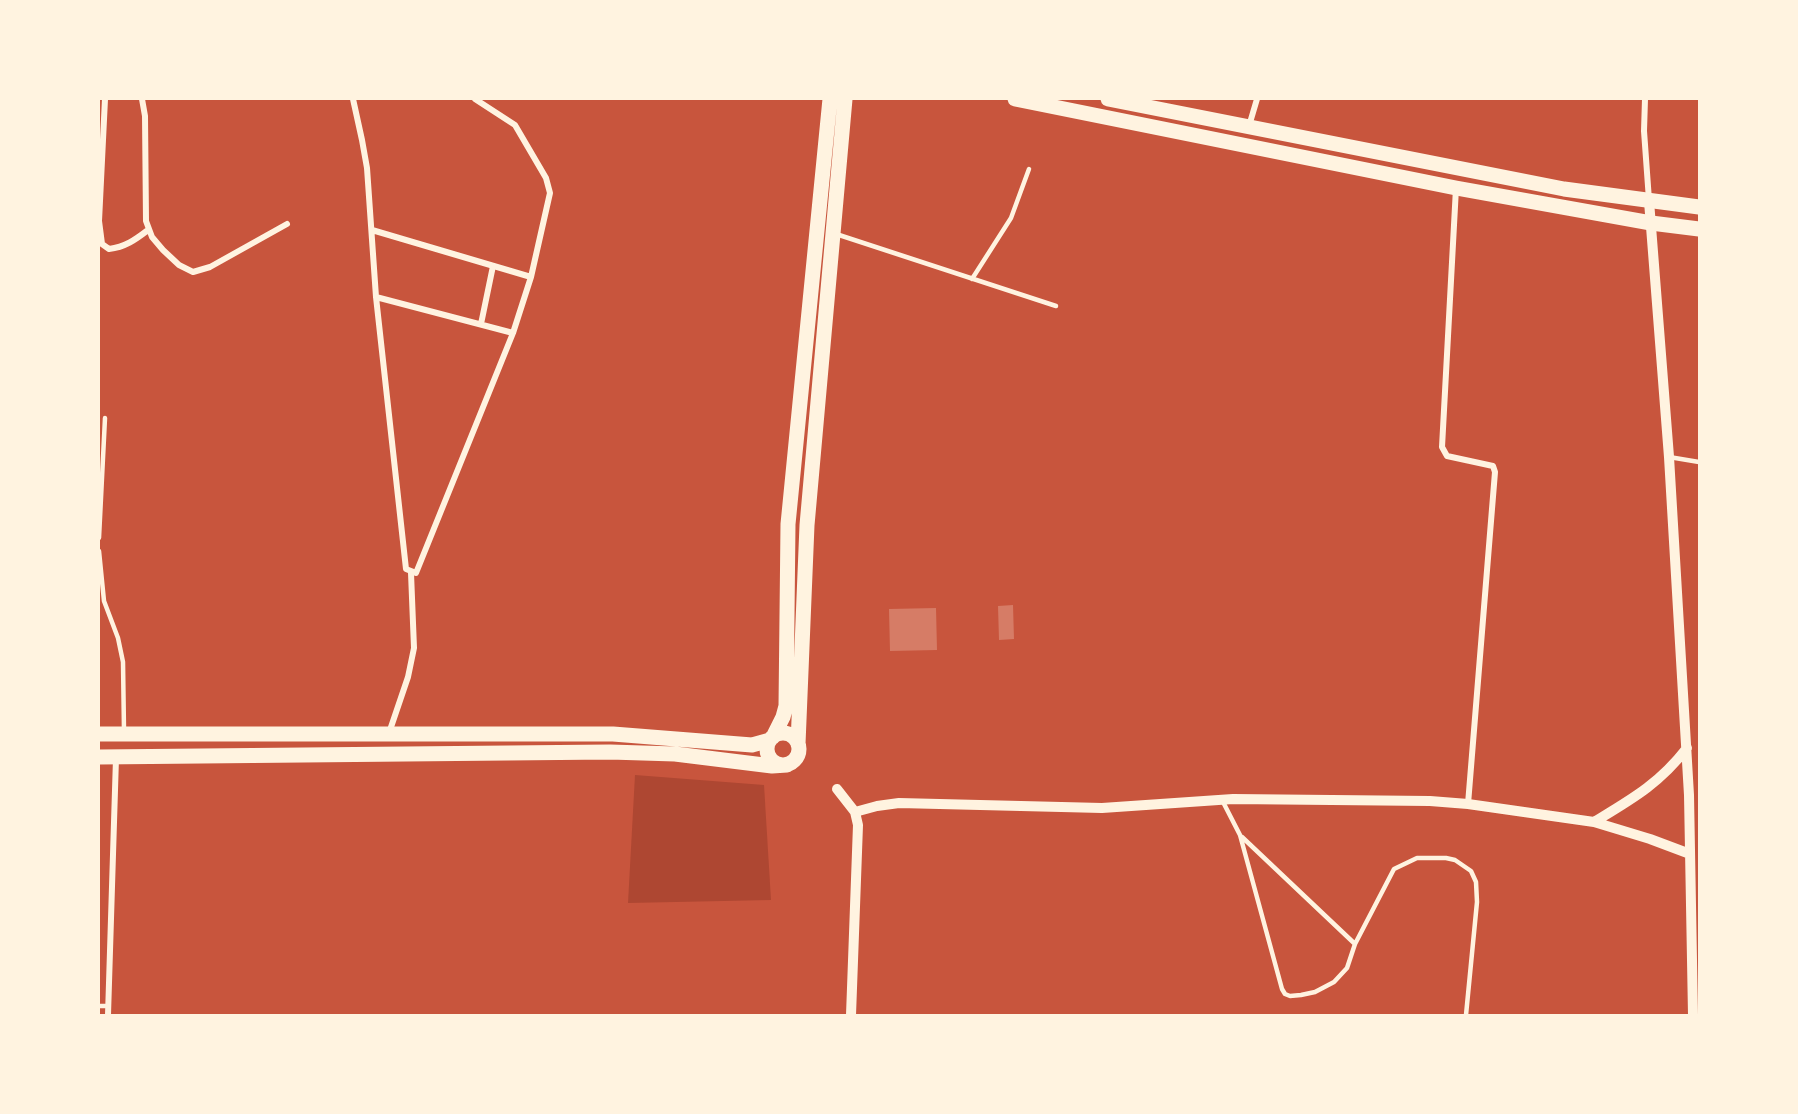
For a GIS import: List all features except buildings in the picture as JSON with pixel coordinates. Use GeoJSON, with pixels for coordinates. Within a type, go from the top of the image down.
{"type":"FeatureCollection","features":[{"type":"Feature","properties":{"kind":"highway"},"geometry":{"type":"LineString","coordinates":[[787,765],[776,764],[768,756],[767,745],[783,717],[786,698],[788,524],[830,99]]}},
{"type":"Feature","properties":{"kind":"highway"},"geometry":{"type":"LineString","coordinates":[[99,757],[610,752],[675,754],[772,766],[787,765],[796,758],[799,753],[807,525],[845,99]]}},
{"type":"Feature","properties":{"kind":"highway"},"geometry":{"type":"LineString","coordinates":[[1015,99],[1456,188],[1699,229]]}},
{"type":"Feature","properties":{"kind":"highway"},"geometry":{"type":"LineString","coordinates":[[1108,99],[1564,189],[1699,207]]}},
{"type":"Feature","properties":{"kind":"highway"},"geometry":{"type":"LineString","coordinates":[[99,734],[613,734],[752,745],[782,733],[792,736],[798,744]]}},
{"type":"Feature","properties":{"kind":"street"},"geometry":{"type":"LineString","coordinates":[[105,99],[99,221],[102,244],[109,249],[118,248],[129,244],[148,230]]}},
{"type":"Feature","properties":{"kind":"street"},"geometry":{"type":"LineString","coordinates":[[142,99],[145,116],[144,173],[148,230],[163,250],[179,265],[193,272],[210,267],[287,224]]}},
{"type":"Feature","properties":{"kind":"street"},"geometry":{"type":"LineString","coordinates":[[352,99],[363,140],[376,297],[406,569],[411,573],[416,573],[419,569],[513,333],[531,277],[548,206],[549,186],[515,125],[474,99]]}},
{"type":"Feature","properties":{"kind":"street"},"geometry":{"type":"LineString","coordinates":[[1249,127],[1257,99]]}},
{"type":"Feature","properties":{"kind":"street"},"geometry":{"type":"LineString","coordinates":[[1645,99],[1644,130],[1648,201],[1669,457],[1686,748],[1695,935],[1693,1015]]}},
{"type":"Feature","properties":{"kind":"street"},"geometry":{"type":"LineString","coordinates":[[1456,188],[1442,447],[1447,456],[1493,466],[1496,472],[1468,804]]}},
{"type":"Feature","properties":{"kind":"street"},"geometry":{"type":"LineString","coordinates":[[372,230],[531,277]]}},
{"type":"Feature","properties":{"kind":"street"},"geometry":{"type":"LineString","coordinates":[[481,324],[493,266]]}},
{"type":"Feature","properties":{"kind":"street"},"geometry":{"type":"LineString","coordinates":[[376,297],[513,333]]}},
{"type":"Feature","properties":{"kind":"street"},"geometry":{"type":"LineString","coordinates":[[389,734],[408,677],[414,648],[411,573]]}},
{"type":"Feature","properties":{"kind":"street"},"geometry":{"type":"LineString","coordinates":[[1594,822],[1647,789],[1672,768],[1686,748]]}},
{"type":"Feature","properties":{"kind":"street"},"geometry":{"type":"LineString","coordinates":[[108,1015],[116,757]]}},
{"type":"Feature","properties":{"kind":"street"},"geometry":{"type":"LineString","coordinates":[[837,789],[855,812],[858,825],[851,1015]]}},
{"type":"Feature","properties":{"kind":"street"},"geometry":{"type":"LineString","coordinates":[[855,812],[899,803],[1102,808],[1222,800],[1362,800],[1468,804],[1594,822],[1690,854]]}},
{"type":"Feature","properties":{"kind":"lane"},"geometry":{"type":"LineString","coordinates":[[972,279],[1011,218],[1029,169]]}},
{"type":"Feature","properties":{"kind":"lane"},"geometry":{"type":"LineString","coordinates":[[833,233],[1056,306]]}},
{"type":"Feature","properties":{"kind":"lane"},"geometry":{"type":"LineString","coordinates":[[99,538],[105,418]]}},
{"type":"Feature","properties":{"kind":"lane"},"geometry":{"type":"LineString","coordinates":[[1669,457],[1699,462]]}},
{"type":"Feature","properties":{"kind":"lane"},"geometry":{"type":"LineString","coordinates":[[99,551],[104,601],[118,638],[123,662],[124,734]]}},
{"type":"Feature","properties":{"kind":"lane"},"geometry":{"type":"LineString","coordinates":[[1222,800],[1240,836],[1285,994],[1290,996],[1316,992],[1334,982],[1347,968],[1355,944],[1394,870],[1418,858],[1446,858],[1455,860],[1471,871],[1476,882],[1477,902],[1466,1015]]}},
{"type":"Feature","properties":{"kind":"lane"},"geometry":{"type":"LineString","coordinates":[[1240,836],[1355,944]]}},
{"type":"Feature","properties":{"kind":"lane"},"geometry":{"type":"LineString","coordinates":[[99,1006],[108,1006]]}},
{"type":"Feature","properties":{"kind":"shaded area"},"geometry":{"type":"Polygon","coordinates":[[[635,775],[764,785],[771,900],[628,903],[635,775]]]}}]}
